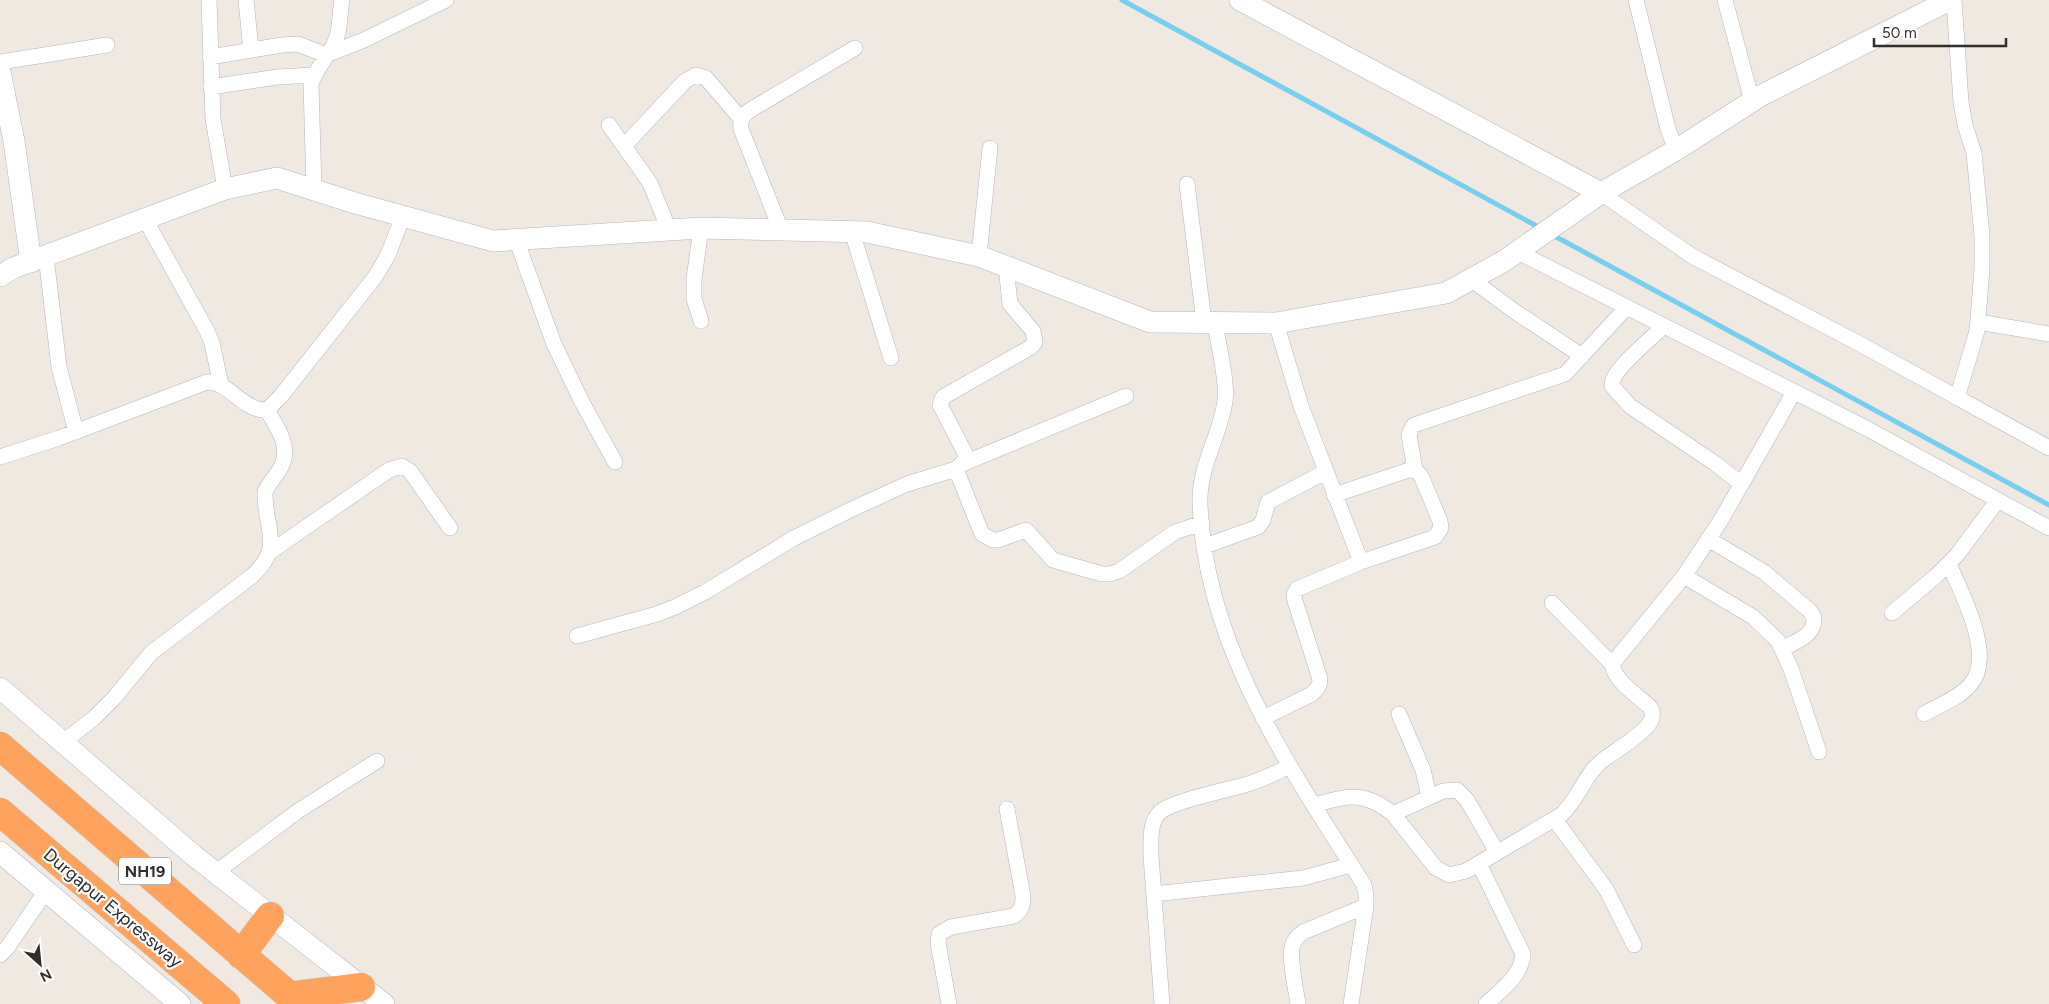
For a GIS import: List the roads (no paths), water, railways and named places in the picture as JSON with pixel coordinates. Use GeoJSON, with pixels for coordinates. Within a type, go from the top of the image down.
{"type":"FeatureCollection","features":[{"type":"Feature","properties":{"kind":"highway","name":"NH19"},"geometry":{"type":"LineString","coordinates":[[0,746],[294,1000]]}},
{"type":"Feature","properties":{"kind":"highway","name":"Durgapur Expressway"},"geometry":{"type":"LineString","coordinates":[[0,812],[226,1004]]}},
{"type":"Feature","properties":{"kind":"highway"},"geometry":{"type":"LineString","coordinates":[[242,955],[270,916]]}},
{"type":"Feature","properties":{"kind":"highway"},"geometry":{"type":"LineString","coordinates":[[294,1000],[361,987]]}},
{"type":"Feature","properties":{"kind":"main road"},"geometry":{"type":"LineString","coordinates":[[1240,0],[1595,197]]}},
{"type":"Feature","properties":{"kind":"main road"},"geometry":{"type":"LineString","coordinates":[[0,276],[39,259],[225,189],[277,178],[493,241],[701,228],[867,232],[978,256],[1150,322],[1276,323],[1446,293],[1522,249],[1595,197],[1676,150],[1762,94],[1950,0]]}},
{"type":"Feature","properties":{"kind":"main road"},"geometry":{"type":"LineString","coordinates":[[0,72],[39,259]]}},
{"type":"Feature","properties":{"kind":"main road"},"geometry":{"type":"LineString","coordinates":[[0,688],[215,872],[384,1004]]}},
{"type":"Feature","properties":{"kind":"main road"},"geometry":{"type":"LineString","coordinates":[[0,852],[180,1004]]}},
{"type":"Feature","properties":{"kind":"street"},"geometry":{"type":"LineString","coordinates":[[209,0],[211,87],[216,140],[225,189]]}},
{"type":"Feature","properties":{"kind":"street"},"geometry":{"type":"LineString","coordinates":[[246,0],[251,50]]}},
{"type":"Feature","properties":{"kind":"street"},"geometry":{"type":"LineString","coordinates":[[314,190],[311,84],[314,75],[338,34],[342,0]]}},
{"type":"Feature","properties":{"kind":"street"},"geometry":{"type":"LineString","coordinates":[[210,57],[298,44],[326,55],[364,40],[446,0]]}},
{"type":"Feature","properties":{"kind":"street"},"geometry":{"type":"LineString","coordinates":[[1636,0],[1668,129],[1676,150]]}},
{"type":"Feature","properties":{"kind":"street"},"geometry":{"type":"LineString","coordinates":[[1725,0],[1752,101]]}},
{"type":"Feature","properties":{"kind":"street"},"geometry":{"type":"LineString","coordinates":[[1954,0],[1961,102],[1965,126],[1974,153],[1982,236],[1982,269],[1977,331],[1957,398]]}},
{"type":"Feature","properties":{"kind":"street"},"geometry":{"type":"LineString","coordinates":[[0,62],[107,44]]}},
{"type":"Feature","properties":{"kind":"street"},"geometry":{"type":"LineString","coordinates":[[781,230],[741,129],[741,119],[752,108],[855,48]]}},
{"type":"Feature","properties":{"kind":"street"},"geometry":{"type":"LineString","coordinates":[[211,87],[278,77],[314,75]]}},
{"type":"Feature","properties":{"kind":"street"},"geometry":{"type":"LineString","coordinates":[[624,146],[684,81],[696,75],[706,78],[741,119]]}},
{"type":"Feature","properties":{"kind":"street"},"geometry":{"type":"LineString","coordinates":[[609,125],[650,183],[669,230]]}},
{"type":"Feature","properties":{"kind":"street"},"geometry":{"type":"LineString","coordinates":[[978,256],[990,148]]}},
{"type":"Feature","properties":{"kind":"street"},"geometry":{"type":"LineString","coordinates":[[1187,184],[1210,323],[1226,398],[1223,415],[1204,468],[1200,490],[1202,523],[1212,586],[1229,643],[1252,698],[1290,766],[1364,885],[1366,906],[1352,1004]]}},
{"type":"Feature","properties":{"kind":"street"},"geometry":{"type":"LineString","coordinates":[[1595,197],[1692,256],[2049,448]]}},
{"type":"Feature","properties":{"kind":"street"},"geometry":{"type":"LineString","coordinates":[[0,457],[76,432],[194,386],[214,382],[251,406],[259,410],[267,410],[281,396],[375,277],[388,255],[403,216]]}},
{"type":"Feature","properties":{"kind":"street"},"geometry":{"type":"LineString","coordinates":[[146,219],[212,343],[221,385]]}},
{"type":"Feature","properties":{"kind":"street"},"geometry":{"type":"LineString","coordinates":[[701,228],[694,279],[694,299],[701,321]]}},
{"type":"Feature","properties":{"kind":"street"},"geometry":{"type":"LineString","coordinates":[[852,232],[891,358]]}},
{"type":"Feature","properties":{"kind":"street"},"geometry":{"type":"LineString","coordinates":[[516,239],[554,344],[579,395],[616,462]]}},
{"type":"Feature","properties":{"kind":"street"},"geometry":{"type":"LineString","coordinates":[[1522,249],[1627,307],[1864,427],[2049,528]]}},
{"type":"Feature","properties":{"kind":"street"},"geometry":{"type":"LineString","coordinates":[[39,259],[59,367],[76,432]]}},
{"type":"Feature","properties":{"kind":"street"},"geometry":{"type":"LineString","coordinates":[[959,466],[966,460],[965,453],[940,405],[943,397],[1030,347],[1035,342],[1033,331],[1010,304],[1006,266]]}},
{"type":"Feature","properties":{"kind":"street"},"geometry":{"type":"LineString","coordinates":[[1471,279],[1514,311],[1582,356]]}},
{"type":"Feature","properties":{"kind":"street"},"geometry":{"type":"LineString","coordinates":[[1263,718],[1312,694],[1320,684],[1295,601],[1294,594],[1297,589],[1361,562],[1435,537],[1440,533],[1440,521],[1419,473],[1415,470],[1409,435],[1414,425],[1565,374],[1627,307]]}},
{"type":"Feature","properties":{"kind":"street"},"geometry":{"type":"LineString","coordinates":[[1978,322],[2049,334]]}},
{"type":"Feature","properties":{"kind":"street"},"geometry":{"type":"LineString","coordinates":[[1276,323],[1301,406],[1361,562]]}},
{"type":"Feature","properties":{"kind":"street"},"geometry":{"type":"LineString","coordinates":[[1664,326],[1619,368],[1613,377],[1612,386],[1630,406],[1742,484]]}},
{"type":"Feature","properties":{"kind":"street"},"geometry":{"type":"LineString","coordinates":[[1612,664],[1684,576],[1742,484],[1794,392]]}},
{"type":"Feature","properties":{"kind":"street"},"geometry":{"type":"LineString","coordinates":[[577,636],[670,609],[705,592],[794,538],[850,510],[907,484],[959,466],[1126,396]]}},
{"type":"Feature","properties":{"kind":"street"},"geometry":{"type":"LineString","coordinates":[[62,742],[94,718],[114,698],[151,653],[260,569],[265,563],[270,552],[270,530],[265,492],[282,466],[285,451],[281,434],[267,410]]}},
{"type":"Feature","properties":{"kind":"street"},"geometry":{"type":"LineString","coordinates":[[270,552],[389,470],[402,466],[410,470],[450,528]]}},
{"type":"Feature","properties":{"kind":"street"},"geometry":{"type":"LineString","coordinates":[[959,466],[979,529],[986,538],[998,540],[1026,530],[1053,560],[1102,574],[1119,571],[1175,532],[1202,523]]}},
{"type":"Feature","properties":{"kind":"street"},"geometry":{"type":"LineString","coordinates":[[1334,494],[1409,470],[1415,470]]}},
{"type":"Feature","properties":{"kind":"street"},"geometry":{"type":"LineString","coordinates":[[1205,546],[1258,527],[1263,520],[1268,502],[1326,472]]}},
{"type":"Feature","properties":{"kind":"street"},"geometry":{"type":"LineString","coordinates":[[1892,613],[1949,564],[1980,527],[1998,500]]}},
{"type":"Feature","properties":{"kind":"street"},"geometry":{"type":"LineString","coordinates":[[1708,539],[1764,572],[1810,611],[1814,618],[1814,628],[1810,634],[1782,649]]}},
{"type":"Feature","properties":{"kind":"street"},"geometry":{"type":"LineString","coordinates":[[1924,714],[1962,693],[1972,684],[1976,674],[1979,652],[1975,629],[1949,564]]}},
{"type":"Feature","properties":{"kind":"street"},"geometry":{"type":"LineString","coordinates":[[1684,576],[1753,617],[1766,629],[1782,649],[1819,752]]}},
{"type":"Feature","properties":{"kind":"street"},"geometry":{"type":"LineString","coordinates":[[1314,806],[1350,796],[1360,796],[1386,808],[1393,814],[1436,868],[1443,873],[1457,874],[1479,864],[1555,820],[1570,806],[1590,772],[1645,729],[1652,720],[1653,712],[1650,707],[1620,680],[1612,664],[1552,604]]}},
{"type":"Feature","properties":{"kind":"street"},"geometry":{"type":"LineString","coordinates":[[1399,714],[1423,770],[1429,797]]}},
{"type":"Feature","properties":{"kind":"street"},"geometry":{"type":"LineString","coordinates":[[215,872],[298,811],[377,761]]}},
{"type":"Feature","properties":{"kind":"street"},"geometry":{"type":"LineString","coordinates":[[1162,1004],[1151,838],[1154,822],[1159,813],[1177,804],[1251,783],[1290,766]]}},
{"type":"Feature","properties":{"kind":"street"},"geometry":{"type":"LineString","coordinates":[[1393,814],[1429,797],[1452,789],[1457,790],[1463,794],[1497,852]]}},
{"type":"Feature","properties":{"kind":"street"},"geometry":{"type":"LineString","coordinates":[[949,1004],[938,943],[939,934],[951,927],[1014,916],[1021,911],[1024,896],[1007,809]]}},
{"type":"Feature","properties":{"kind":"street"},"geometry":{"type":"LineString","coordinates":[[1555,820],[1606,889],[1634,944]]}},
{"type":"Feature","properties":{"kind":"street"},"geometry":{"type":"LineString","coordinates":[[1479,864],[1523,954],[1522,963],[1514,977],[1486,1004]]}},
{"type":"Feature","properties":{"kind":"street"},"geometry":{"type":"LineString","coordinates":[[1154,894],[1303,878],[1351,865]]}},
{"type":"Feature","properties":{"kind":"street"},"geometry":{"type":"LineString","coordinates":[[0,955],[7,948],[46,891]]}},
{"type":"Feature","properties":{"kind":"street"},"geometry":{"type":"LineString","coordinates":[[1298,1004],[1291,955],[1292,944],[1297,936],[1366,906]]}},
{"type":"Feature","properties":{"kind":"waterway"},"geometry":{"type":"LineString","coordinates":[[1122,0],[1542,229]]}},
{"type":"Feature","properties":{"kind":"waterway"},"geometry":{"type":"LineString","coordinates":[[1551,234],[2049,505]]}}]}
